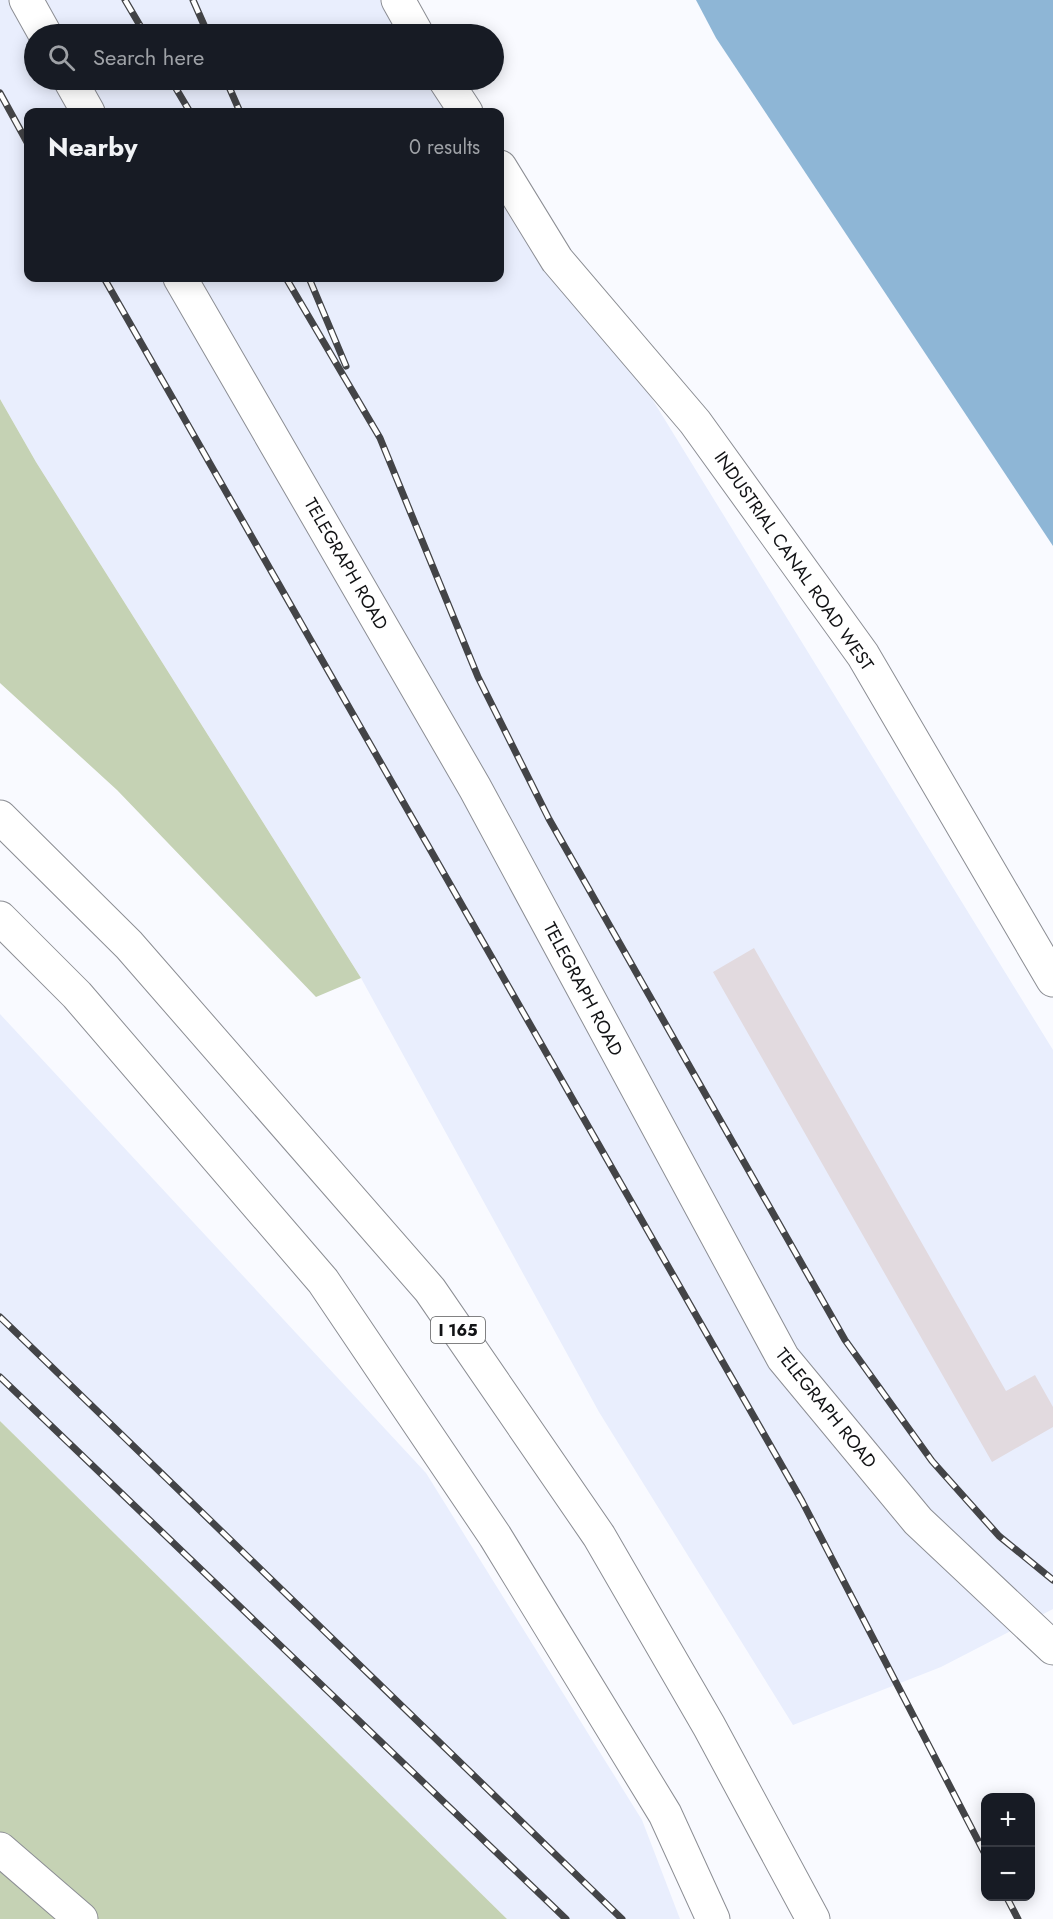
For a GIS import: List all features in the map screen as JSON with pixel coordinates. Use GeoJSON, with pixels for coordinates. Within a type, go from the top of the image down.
{"type":"FeatureCollection","features":[{"type":"Feature","properties":{"kind":"main road"},"geometry":{"type":"LineString","coordinates":[[26,0],[39,24]]}},
{"type":"Feature","properties":{"kind":"main road"},"geometry":{"type":"LineString","coordinates":[[398,0],[411,24]]}},
{"type":"Feature","properties":{"kind":"main road"},"geometry":{"type":"LineString","coordinates":[[76,90],[86,108]]}},
{"type":"Feature","properties":{"kind":"main road"},"geometry":{"type":"LineString","coordinates":[[452,90],[463,108]]}},
{"type":"Feature","properties":{"kind":"main road","name":"INDUSTRIAL CANAL ROAD WEST"},"geometry":{"type":"LineString","coordinates":[[504,174],[557,260],[695,422],[863,655],[1053,980]]}},
{"type":"Feature","properties":{"kind":"main road","name":"TELEGRAPH ROAD"},"geometry":{"type":"LineString","coordinates":[[182,282],[475,788],[783,1358],[918,1521],[1053,1648]]}},
{"type":"Feature","properties":{"kind":"main road","name":"I 165"},"geometry":{"type":"LineString","coordinates":[[0,817],[129,945],[430,1290],[599,1536],[709,1726],[813,1919]]}},
{"type":"Feature","properties":{"kind":"main road"},"geometry":{"type":"LineString","coordinates":[[0,918],[77,995],[323,1281],[508,1556],[664,1814],[714,1919]]}},
{"type":"Feature","properties":{"kind":"main road"},"geometry":{"type":"LineString","coordinates":[[0,1849],[81,1919]]}},
{"type":"Feature","properties":{"kind":"shaded area"},"geometry":{"type":"Polygon","coordinates":[[[0,0],[406,0],[421,24],[24,24],[24,90],[461,90],[472,108],[24,108],[24,282],[504,282],[504,158],[1053,1050],[1053,1609],[941,1667],[793,1725],[599,1412],[361,978],[36,462],[0,399],[0,0]]]}},
{"type":"Feature","properties":{"kind":"shaded area"},"geometry":{"type":"Polygon","coordinates":[[[0,1014],[426,1473],[642,1820],[680,1919],[507,1919],[0,1421],[0,1014]]]}},
{"type":"Feature","properties":{"kind":"green space"},"geometry":{"type":"Polygon","coordinates":[[[0,399],[36,462],[361,978],[316,997],[117,790],[0,683],[0,399]]]}},
{"type":"Feature","properties":{"kind":"green space"},"geometry":{"type":"Polygon","coordinates":[[[0,1421],[507,1919],[0,1919],[0,1421]]]}},
{"type":"Feature","properties":{"kind":"water"},"geometry":{"type":"Polygon","coordinates":[[[696,0],[1053,0],[1053,546],[716,38],[696,0]]]}},
{"type":"Feature","properties":{"kind":"building"},"geometry":{"type":"Polygon","coordinates":[[[754,948],[1006,1391],[1035,1375],[1053,1407],[1053,1427],[992,1462],[713,972],[754,948]]]}},
{"type":"Feature","properties":{"kind":"railway"},"geometry":{"type":"LineString","coordinates":[[125,0],[139,24]]}},
{"type":"Feature","properties":{"kind":"railway"},"geometry":{"type":"LineString","coordinates":[[193,0],[204,24]]}},
{"type":"Feature","properties":{"kind":"railway"},"geometry":{"type":"LineString","coordinates":[[177,90],[188,108]]}},
{"type":"Feature","properties":{"kind":"railway"},"geometry":{"type":"LineString","coordinates":[[230,90],[238,108]]}},
{"type":"Feature","properties":{"kind":"railway"},"geometry":{"type":"LineString","coordinates":[[0,93],[24,137]]}},
{"type":"Feature","properties":{"kind":"railway"},"geometry":{"type":"LineString","coordinates":[[106,282],[802,1501],[981,1847]]}},
{"type":"Feature","properties":{"kind":"railway"},"geometry":{"type":"LineString","coordinates":[[288,282],[380,438],[478,677],[549,819],[845,1340],[932,1461],[999,1536],[1053,1580]]}},
{"type":"Feature","properties":{"kind":"railway"},"geometry":{"type":"LineString","coordinates":[[311,282],[346,366]]}},
{"type":"Feature","properties":{"kind":"railway"},"geometry":{"type":"LineString","coordinates":[[0,1317],[622,1919]]}},
{"type":"Feature","properties":{"kind":"railway"},"geometry":{"type":"LineString","coordinates":[[0,1377],[566,1919]]}},
{"type":"Feature","properties":{"kind":"railway"},"geometry":{"type":"LineString","coordinates":[[1009,1901],[1018,1919]]}}]}
